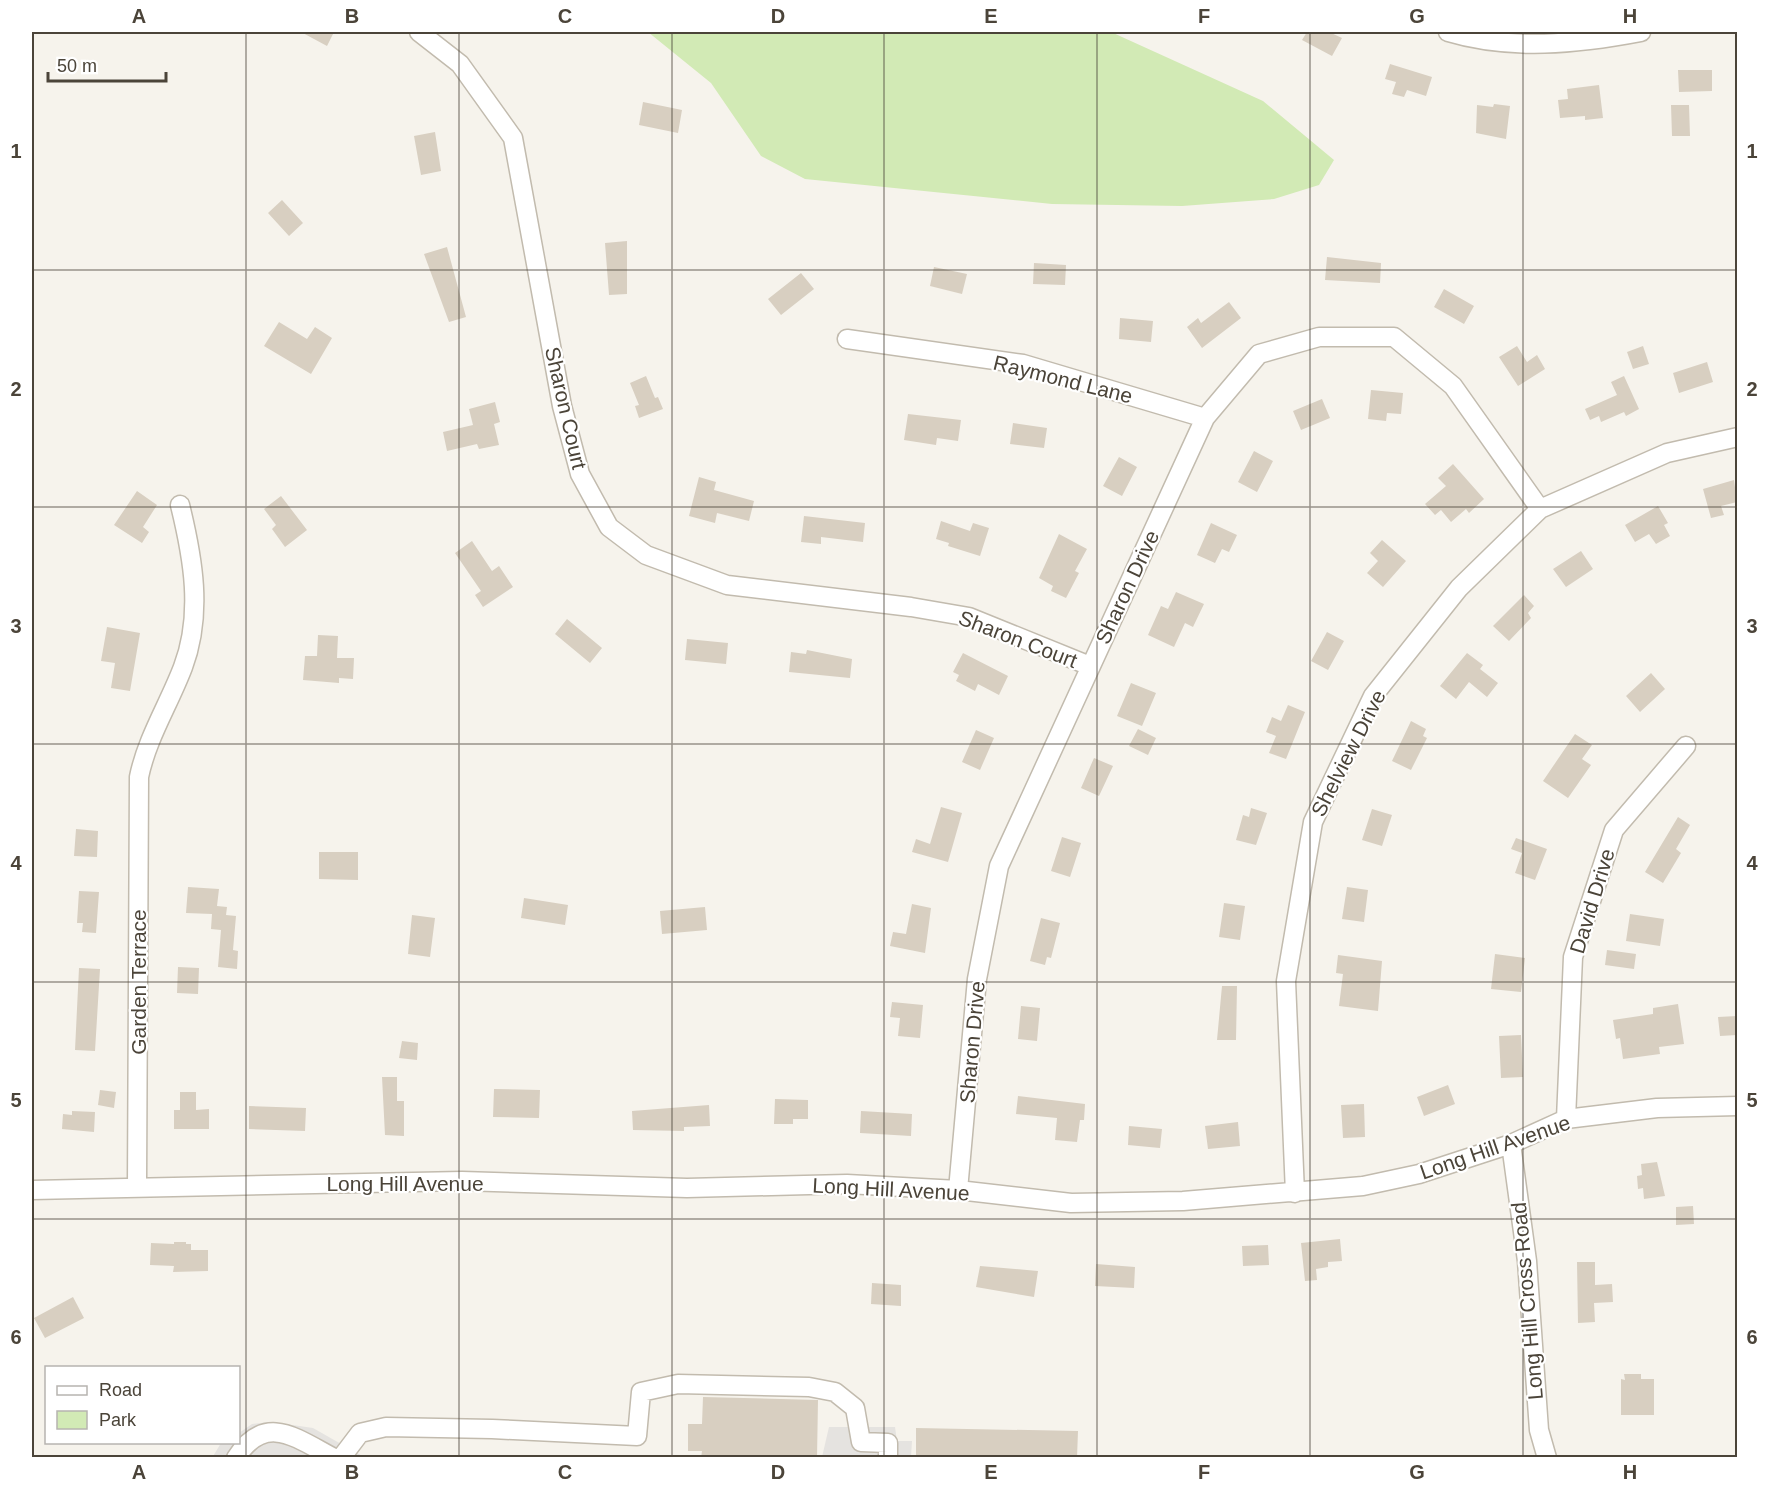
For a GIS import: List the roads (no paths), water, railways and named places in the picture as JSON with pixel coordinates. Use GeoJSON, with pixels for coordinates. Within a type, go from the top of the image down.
{"type":"FeatureCollection","features":[{"type":"Feature","properties":{"kind":"street","name":"Sharon Court"},"geometry":{"type":"LineString","coordinates":[[419,32],[460,64],[513,138],[562,406],[580,474],[609,526],[646,555],[727,585],[911,607],[969,617],[1090,666]]}},
{"type":"Feature","properties":{"kind":"street"},"geometry":{"type":"LineString","coordinates":[[1448,32],[1484,39],[1539,43],[1584,42],[1641,32]]}},
{"type":"Feature","properties":{"kind":"street","name":"Sharon Drive"},"geometry":{"type":"LineString","coordinates":[[958,1190],[977,979],[999,866],[1205,417],[1259,354],[1319,337],[1394,337],[1453,386],[1540,510]]}},
{"type":"Feature","properties":{"kind":"street","name":"Raymond Lane"},"geometry":{"type":"LineString","coordinates":[[847,339],[1023,364],[1205,417]]}},
{"type":"Feature","properties":{"kind":"street","name":"Shelview Drive"},"geometry":{"type":"LineString","coordinates":[[1295,1193],[1286,981],[1313,822],[1373,696],[1458,588],[1540,510],[1667,453],[1737,437]]}},
{"type":"Feature","properties":{"kind":"street","name":"Garden Terrace"},"geometry":{"type":"LineString","coordinates":[[137,1186],[139,777],[148,745],[184,666],[192,633],[193,564],[180,505]]}},
{"type":"Feature","properties":{"kind":"street","name":"David Drive"},"geometry":{"type":"LineString","coordinates":[[1566,1119],[1573,957],[1614,830],[1686,746]]}},
{"type":"Feature","properties":{"kind":"street","name":"Long Hill Avenue"},"geometry":{"type":"LineString","coordinates":[[32,1190],[137,1186],[462,1181],[687,1188],[847,1184],[958,1190],[1071,1203],[1183,1201],[1362,1186],[1419,1174],[1511,1144],[1566,1119],[1657,1108],[1737,1106]]}},
{"type":"Feature","properties":{"kind":"street","name":"Long Hill Cross Road"},"geometry":{"type":"LineString","coordinates":[[1511,1144],[1527,1260],[1539,1430],[1547,1458]]}},
{"type":"Feature","properties":{"kind":"street"},"geometry":{"type":"LineString","coordinates":[[341,1458],[360,1434],[386,1427],[637,1436],[641,1392],[678,1384],[809,1387],[835,1392],[855,1408],[861,1442],[888,1443],[888,1458]]}},
{"type":"Feature","properties":{"kind":"street"},"geometry":{"type":"LineString","coordinates":[[236,1458],[253,1436],[268,1431],[294,1437],[334,1458]]}}]}
